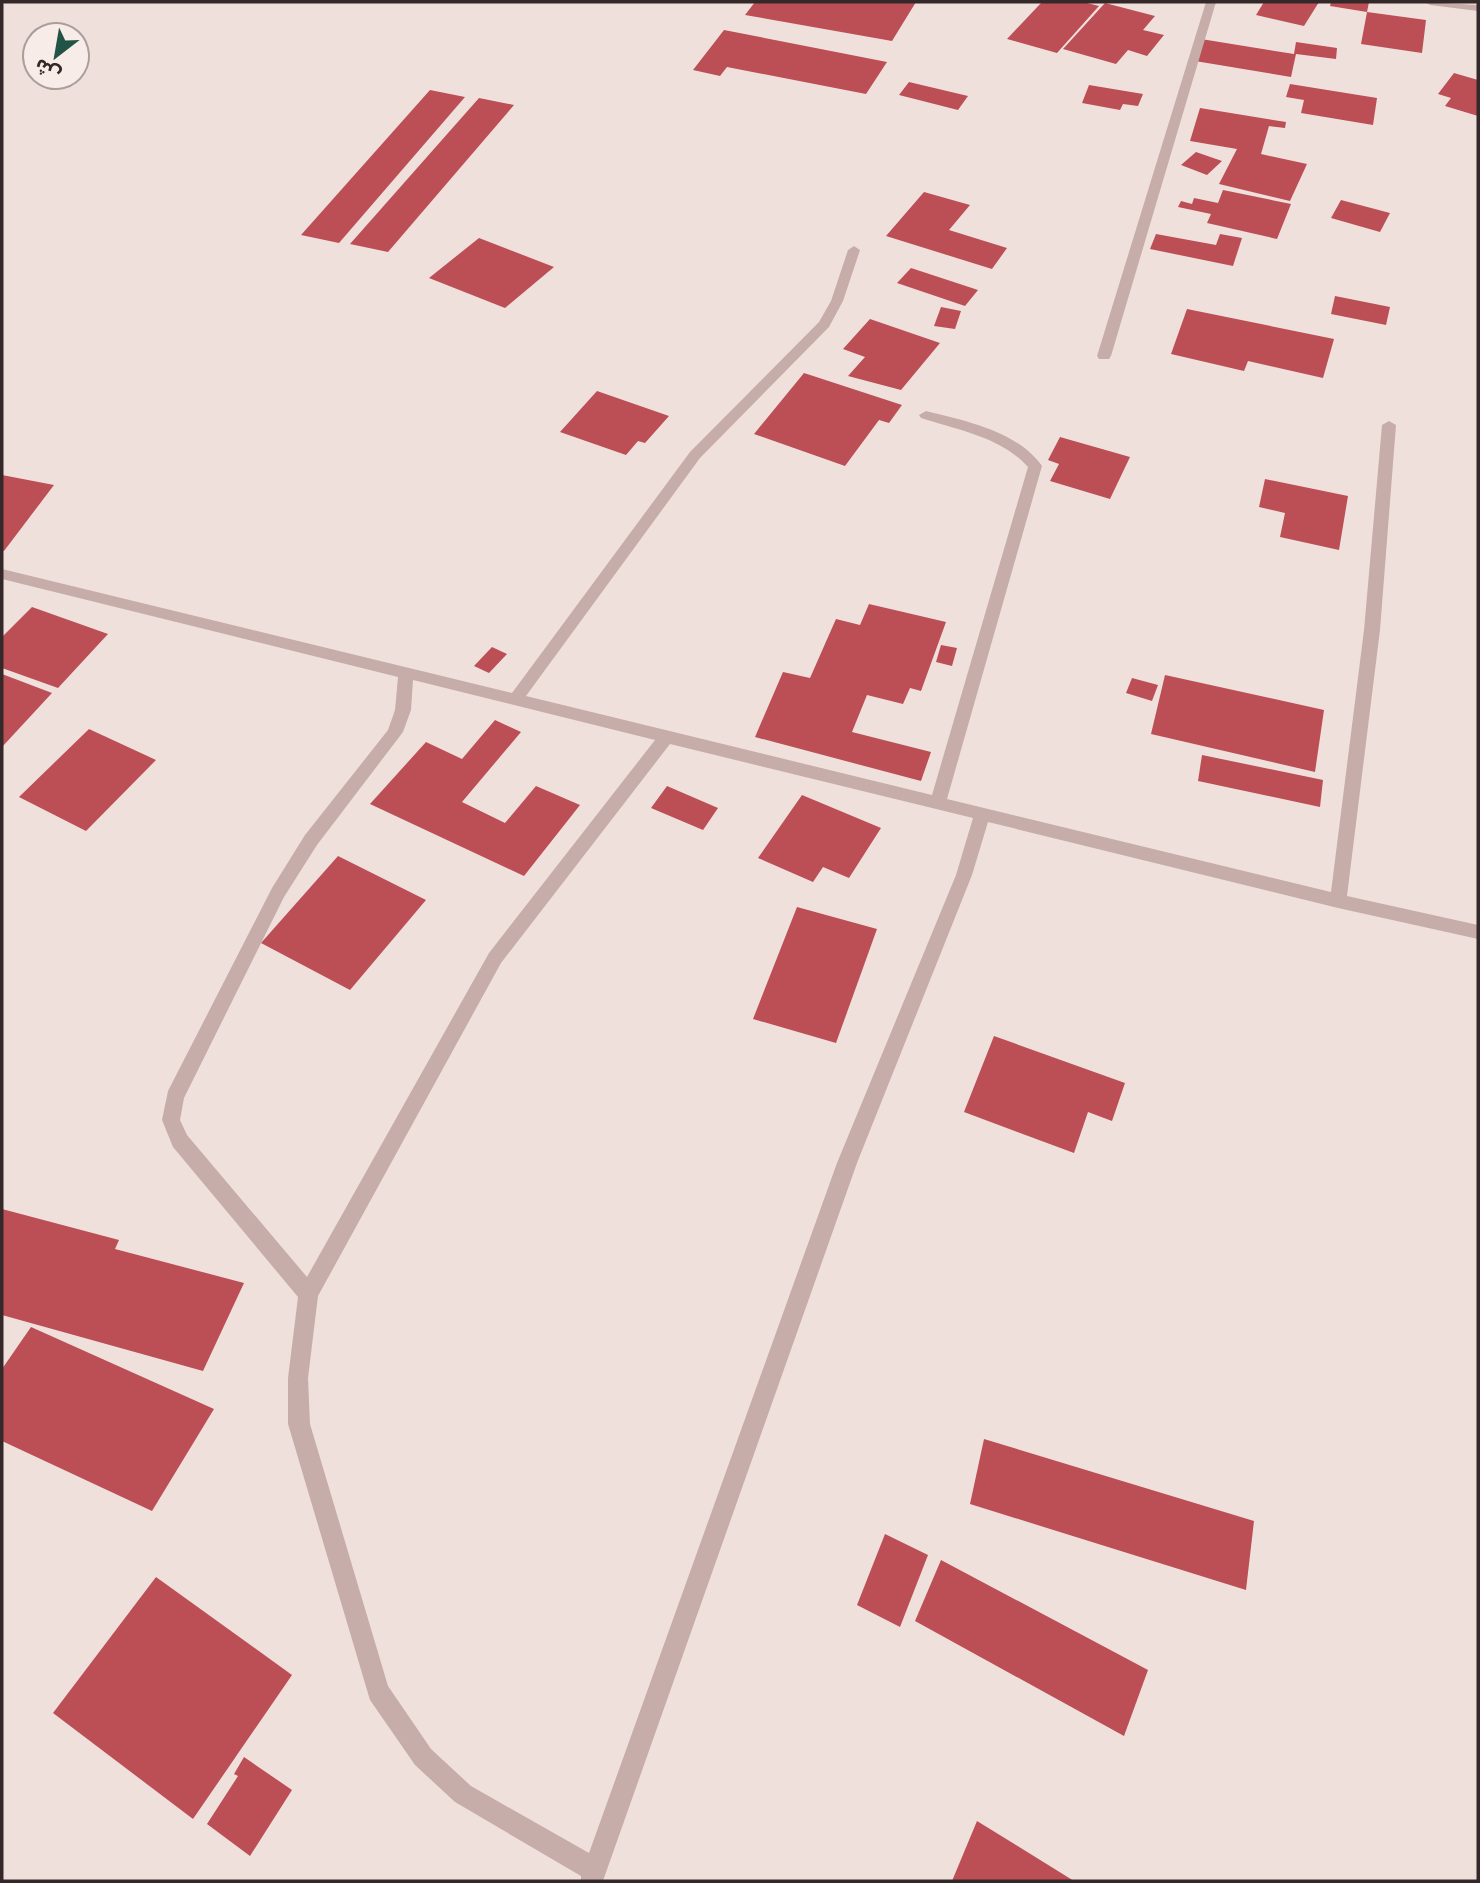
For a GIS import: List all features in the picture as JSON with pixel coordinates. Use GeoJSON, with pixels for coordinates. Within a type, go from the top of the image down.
{"type":"FeatureCollection","features":[{"type":"Feature","properties":{"kind":"street"},"geometry":{"type":"LineString","coordinates":[[1104,356],[1210,2]]}},
{"type":"Feature","properties":{"kind":"street"},"geometry":{"type":"LineString","coordinates":[[1430,2],[1478,8]]}},
{"type":"Feature","properties":{"kind":"street"},"geometry":{"type":"LineString","coordinates":[[515,700],[695,455],[824,324],[837,301],[854,250]]}},
{"type":"Feature","properties":{"kind":"street"},"geometry":{"type":"LineString","coordinates":[[926,415],[996,437],[1020,449],[1035,466],[938,803]]}},
{"type":"Feature","properties":{"kind":"street"},"geometry":{"type":"LineString","coordinates":[[1338,901],[1372,630],[1389,425]]}},
{"type":"Feature","properties":{"kind":"street"},"geometry":{"type":"LineString","coordinates":[[2,574],[1338,901],[1478,932]]}},
{"type":"Feature","properties":{"kind":"street"},"geometry":{"type":"LineString","coordinates":[[307,1294],[180,1141],[171,1120],[175,1097],[278,893],[311,840],[395,732],[403,710],[406,673]]}},
{"type":"Feature","properties":{"kind":"street"},"geometry":{"type":"LineString","coordinates":[[666,737],[495,958],[307,1294],[299,1378],[299,1424],[378,1692],[423,1756],[463,1794],[592,1875],[847,1163],[964,876],[982,814]]}},
{"type":"Feature","properties":{"kind":"building"},"geometry":{"type":"Polygon","coordinates":[[[755,2],[916,2],[892,41],[745,15],[755,2]]]}},
{"type":"Feature","properties":{"kind":"building"},"geometry":{"type":"Polygon","coordinates":[[[1042,2],[1083,2],[1099,6],[1057,53],[1007,39],[1042,2]]]}},
{"type":"Feature","properties":{"kind":"building"},"geometry":{"type":"Polygon","coordinates":[[[1264,2],[1319,2],[1304,26],[1256,15],[1264,2]]]}},
{"type":"Feature","properties":{"kind":"building"},"geometry":{"type":"Polygon","coordinates":[[[1331,2],[1369,2],[1367,12],[1330,6],[1331,2]]]}},
{"type":"Feature","properties":{"kind":"building"},"geometry":{"type":"Polygon","coordinates":[[[1105,3],[1155,16],[1143,30],[1164,35],[1147,56],[1128,50],[1116,64],[1063,49],[1105,3]]]}},
{"type":"Feature","properties":{"kind":"building"},"geometry":{"type":"Polygon","coordinates":[[[1367,12],[1426,20],[1422,53],[1361,44],[1367,12]]]}},
{"type":"Feature","properties":{"kind":"building"},"geometry":{"type":"Polygon","coordinates":[[[724,30],[887,62],[866,94],[727,67],[720,76],[693,70],[724,30]]]}},
{"type":"Feature","properties":{"kind":"building"},"geometry":{"type":"Polygon","coordinates":[[[1201,39],[1294,54],[1296,42],[1337,48],[1336,59],[1296,54],[1291,77],[1195,61],[1201,39]]]}},
{"type":"Feature","properties":{"kind":"building"},"geometry":{"type":"Polygon","coordinates":[[[1454,73],[1478,80],[1478,116],[1445,106],[1451,98],[1438,94],[1454,73]]]}},
{"type":"Feature","properties":{"kind":"building"},"geometry":{"type":"Polygon","coordinates":[[[909,82],[968,96],[958,110],[899,95],[909,82]]]}},
{"type":"Feature","properties":{"kind":"building"},"geometry":{"type":"Polygon","coordinates":[[[1290,84],[1377,98],[1373,125],[1301,113],[1304,100],[1286,97],[1290,84]]]}},
{"type":"Feature","properties":{"kind":"building"},"geometry":{"type":"Polygon","coordinates":[[[1089,85],[1143,94],[1138,106],[1123,104],[1120,110],[1082,103],[1089,85]]]}},
{"type":"Feature","properties":{"kind":"building"},"geometry":{"type":"Polygon","coordinates":[[[430,90],[465,97],[339,243],[301,235],[430,90]]]}},
{"type":"Feature","properties":{"kind":"building"},"geometry":{"type":"Polygon","coordinates":[[[479,98],[514,105],[388,252],[350,244],[479,98]]]}},
{"type":"Feature","properties":{"kind":"building"},"geometry":{"type":"Polygon","coordinates":[[[1200,108],[1286,122],[1285,128],[1269,126],[1261,154],[1307,164],[1290,201],[1219,184],[1237,149],[1190,141],[1200,108]]]}},
{"type":"Feature","properties":{"kind":"building"},"geometry":{"type":"Polygon","coordinates":[[[1196,152],[1222,161],[1207,175],[1181,165],[1196,152]]]}},
{"type":"Feature","properties":{"kind":"building"},"geometry":{"type":"Polygon","coordinates":[[[1223,190],[1291,204],[1277,239],[1207,223],[1211,214],[1178,207],[1181,201],[1192,204],[1194,198],[1218,203],[1223,190]]]}},
{"type":"Feature","properties":{"kind":"building"},"geometry":{"type":"Polygon","coordinates":[[[924,192],[970,205],[949,230],[1007,248],[992,269],[886,236],[924,192]]]}},
{"type":"Feature","properties":{"kind":"building"},"geometry":{"type":"Polygon","coordinates":[[[1341,200],[1390,213],[1380,232],[1331,218],[1341,200]]]}},
{"type":"Feature","properties":{"kind":"building"},"geometry":{"type":"Polygon","coordinates":[[[1156,234],[1216,245],[1220,234],[1242,238],[1233,266],[1150,249],[1156,234]]]}},
{"type":"Feature","properties":{"kind":"building"},"geometry":{"type":"Polygon","coordinates":[[[479,238],[554,267],[505,308],[429,278],[479,238]]]}},
{"type":"Feature","properties":{"kind":"building"},"geometry":{"type":"Polygon","coordinates":[[[911,268],[978,290],[965,306],[897,283],[911,268]]]}},
{"type":"Feature","properties":{"kind":"building"},"geometry":{"type":"Polygon","coordinates":[[[1335,296],[1390,307],[1386,325],[1331,314],[1335,296]]]}},
{"type":"Feature","properties":{"kind":"building"},"geometry":{"type":"Polygon","coordinates":[[[941,307],[961,311],[955,329],[934,326],[941,307]]]}},
{"type":"Feature","properties":{"kind":"building"},"geometry":{"type":"Polygon","coordinates":[[[1187,309],[1334,339],[1323,378],[1248,361],[1244,371],[1171,354],[1187,309]]]}},
{"type":"Feature","properties":{"kind":"building"},"geometry":{"type":"Polygon","coordinates":[[[870,319],[940,343],[901,390],[848,376],[865,357],[843,349],[870,319]]]}},
{"type":"Feature","properties":{"kind":"building"},"geometry":{"type":"Polygon","coordinates":[[[804,373],[902,405],[889,423],[879,420],[845,466],[754,434],[804,373]]]}},
{"type":"Feature","properties":{"kind":"building"},"geometry":{"type":"Polygon","coordinates":[[[597,391],[669,416],[645,443],[638,441],[626,455],[560,432],[597,391]]]}},
{"type":"Feature","properties":{"kind":"building"},"geometry":{"type":"Polygon","coordinates":[[[1060,437],[1130,457],[1110,499],[1050,481],[1059,464],[1048,460],[1060,437]]]}},
{"type":"Feature","properties":{"kind":"building"},"geometry":{"type":"Polygon","coordinates":[[[2,475],[54,485],[4,551],[2,550],[2,475]]]}},
{"type":"Feature","properties":{"kind":"building"},"geometry":{"type":"Polygon","coordinates":[[[1265,479],[1348,496],[1339,550],[1280,537],[1285,513],[1259,507],[1265,479]]]}},
{"type":"Feature","properties":{"kind":"building"},"geometry":{"type":"Polygon","coordinates":[[[869,604],[946,622],[921,691],[910,688],[903,704],[867,695],[852,732],[931,752],[921,781],[755,737],[783,672],[810,678],[836,619],[860,625],[869,604]]]}},
{"type":"Feature","properties":{"kind":"building"},"geometry":{"type":"Polygon","coordinates":[[[32,607],[108,634],[58,688],[2,668],[2,637],[32,607]]]}},
{"type":"Feature","properties":{"kind":"building"},"geometry":{"type":"Polygon","coordinates":[[[941,645],[957,648],[952,666],[936,662],[941,645]]]}},
{"type":"Feature","properties":{"kind":"building"},"geometry":{"type":"Polygon","coordinates":[[[492,647],[507,654],[489,673],[474,666],[492,647]]]}},
{"type":"Feature","properties":{"kind":"building"},"geometry":{"type":"Polygon","coordinates":[[[2,674],[52,693],[2,747],[2,674]]]}},
{"type":"Feature","properties":{"kind":"building"},"geometry":{"type":"Polygon","coordinates":[[[1165,675],[1324,710],[1315,772],[1151,734],[1165,675]]]}},
{"type":"Feature","properties":{"kind":"building"},"geometry":{"type":"Polygon","coordinates":[[[1132,678],[1158,685],[1152,701],[1126,693],[1132,678]]]}},
{"type":"Feature","properties":{"kind":"building"},"geometry":{"type":"Polygon","coordinates":[[[495,720],[521,732],[462,802],[505,823],[536,786],[580,805],[524,876],[370,804],[426,742],[462,759],[495,720]]]}},
{"type":"Feature","properties":{"kind":"building"},"geometry":{"type":"Polygon","coordinates":[[[89,729],[156,760],[86,831],[19,797],[89,729]]]}},
{"type":"Feature","properties":{"kind":"building"},"geometry":{"type":"Polygon","coordinates":[[[1202,755],[1323,780],[1320,807],[1198,781],[1202,755]]]}},
{"type":"Feature","properties":{"kind":"building"},"geometry":{"type":"Polygon","coordinates":[[[667,786],[718,808],[703,830],[651,808],[667,786]]]}},
{"type":"Feature","properties":{"kind":"building"},"geometry":{"type":"Polygon","coordinates":[[[802,795],[881,828],[849,878],[823,867],[813,882],[758,858],[802,795]]]}},
{"type":"Feature","properties":{"kind":"building"},"geometry":{"type":"Polygon","coordinates":[[[338,856],[426,900],[350,990],[261,943],[338,856]]]}},
{"type":"Feature","properties":{"kind":"building"},"geometry":{"type":"Polygon","coordinates":[[[797,907],[877,929],[836,1043],[753,1019],[797,907]]]}},
{"type":"Feature","properties":{"kind":"building"},"geometry":{"type":"Polygon","coordinates":[[[994,1036],[1125,1083],[1112,1121],[1088,1112],[1074,1153],[964,1112],[994,1036]]]}},
{"type":"Feature","properties":{"kind":"building"},"geometry":{"type":"Polygon","coordinates":[[[2,1209],[119,1240],[115,1249],[244,1283],[203,1371],[2,1315],[2,1209]]]}},
{"type":"Feature","properties":{"kind":"building"},"geometry":{"type":"Polygon","coordinates":[[[31,1327],[214,1409],[152,1511],[2,1441],[2,1369],[31,1327]]]}},
{"type":"Feature","properties":{"kind":"building"},"geometry":{"type":"Polygon","coordinates":[[[984,1439],[1254,1521],[1246,1590],[970,1504],[984,1439]]]}},
{"type":"Feature","properties":{"kind":"building"},"geometry":{"type":"Polygon","coordinates":[[[885,1534],[928,1555],[900,1627],[857,1605],[885,1534]]]}},
{"type":"Feature","properties":{"kind":"building"},"geometry":{"type":"Polygon","coordinates":[[[941,1560],[1148,1670],[1124,1736],[915,1621],[941,1560]]]}},
{"type":"Feature","properties":{"kind":"building"},"geometry":{"type":"Polygon","coordinates":[[[156,1577],[292,1675],[193,1819],[53,1713],[156,1577]]]}},
{"type":"Feature","properties":{"kind":"building"},"geometry":{"type":"Polygon","coordinates":[[[244,1757],[292,1790],[250,1856],[207,1824],[238,1776],[234,1774],[244,1757]]]}},
{"type":"Feature","properties":{"kind":"building"},"geometry":{"type":"Polygon","coordinates":[[[977,1821],[1074,1881],[952,1881],[977,1821]]]}}]}
